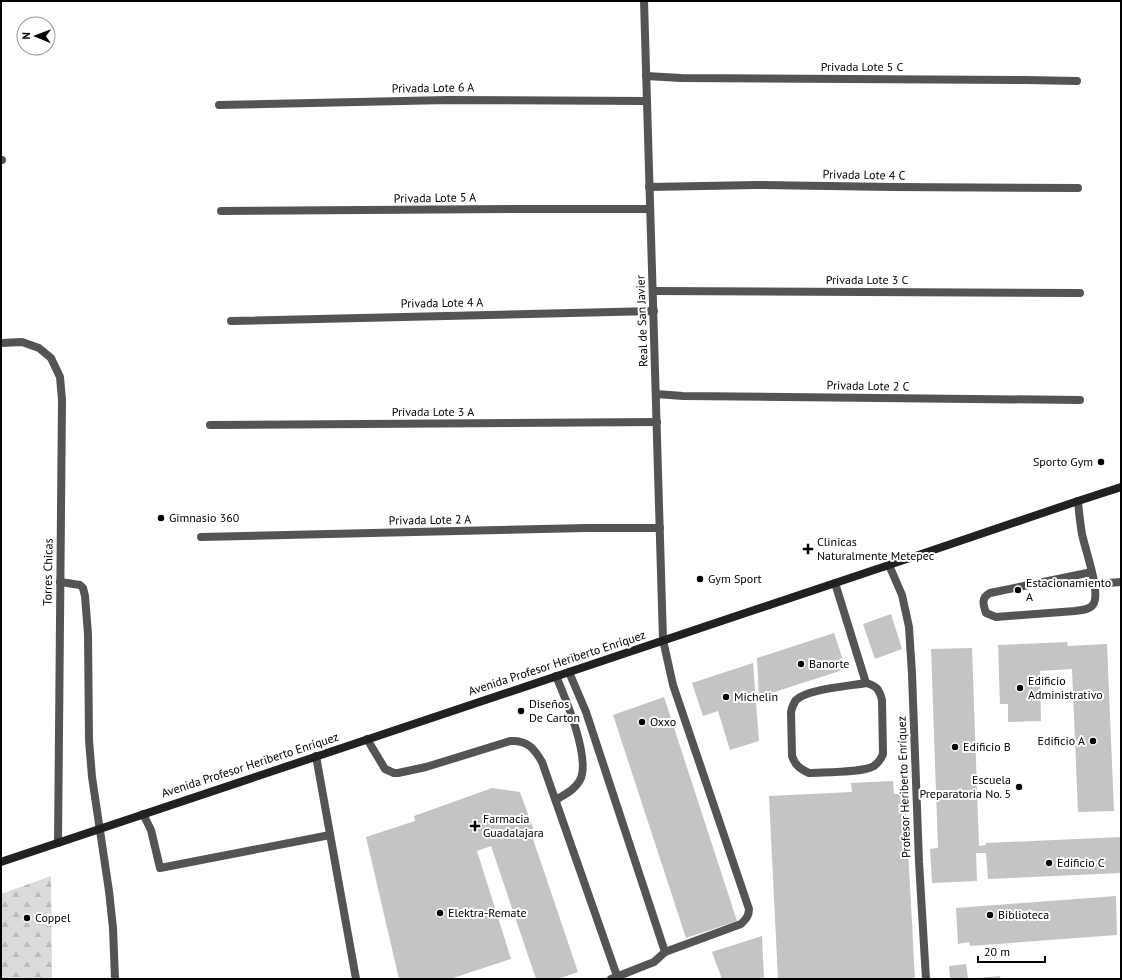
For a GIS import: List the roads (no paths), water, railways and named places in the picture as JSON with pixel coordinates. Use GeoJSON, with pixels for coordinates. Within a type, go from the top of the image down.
{"type":"FeatureCollection","features":[{"type":"Feature","properties":{"kind":"main road","name":"Avenida Profesor Heriberto Enríquez"},"geometry":{"type":"LineString","coordinates":[[1,862],[1121,487]]}},
{"type":"Feature","properties":{"kind":"street","name":"Real de San Javier"},"geometry":{"type":"LineString","coordinates":[[614,978],[654,962],[665,952],[741,924],[749,915],[749,909],[673,685],[663,640],[644,1]]}},
{"type":"Feature","properties":{"kind":"street","name":"Privada Lote 5 C"},"geometry":{"type":"LineString","coordinates":[[646,76],[681,78],[1077,81]]}},
{"type":"Feature","properties":{"kind":"street","name":"Privada Lote 6 A"},"geometry":{"type":"LineString","coordinates":[[219,105],[448,100],[647,101]]}},
{"type":"Feature","properties":{"kind":"street","name":"Privada Lote 4 C"},"geometry":{"type":"LineString","coordinates":[[649,187],[757,185],[1078,188]]}},
{"type":"Feature","properties":{"kind":"street","name":"Privada Lote 5 A"},"geometry":{"type":"LineString","coordinates":[[221,212],[650,209]]}},
{"type":"Feature","properties":{"kind":"street","name":"Privada Lote 3 C"},"geometry":{"type":"LineString","coordinates":[[653,292],[1080,293]]}},
{"type":"Feature","properties":{"kind":"street","name":"Privada Lote 4 A"},"geometry":{"type":"LineString","coordinates":[[231,321],[654,310]]}},
{"type":"Feature","properties":{"kind":"street","name":"Torres Chicas"},"geometry":{"type":"LineString","coordinates":[[1,343],[22,342],[38,348],[51,358],[60,377],[62,400],[58,843]]}},
{"type":"Feature","properties":{"kind":"street","name":"Privada Lote 2 C"},"geometry":{"type":"LineString","coordinates":[[656,394],[682,396],[1080,400]]}},
{"type":"Feature","properties":{"kind":"street","name":"Privada Lote 3 A"},"geometry":{"type":"LineString","coordinates":[[210,424],[657,422]]}},
{"type":"Feature","properties":{"kind":"street"},"geometry":{"type":"LineString","coordinates":[[1078,501],[1082,533],[1092,572],[1095,584],[1096,597],[1090,608],[1085,610],[996,617],[986,613],[983,603],[984,598],[990,593],[1092,572]]}},
{"type":"Feature","properties":{"kind":"street","name":"Privada Lote 2 A"},"geometry":{"type":"LineString","coordinates":[[201,537],[579,528],[660,528]]}},
{"type":"Feature","properties":{"kind":"street","name":"Profesor Heriberto Enríquez"},"geometry":{"type":"LineString","coordinates":[[889,565],[902,595],[909,627],[919,862],[926,979]]}},
{"type":"Feature","properties":{"kind":"street"},"geometry":{"type":"LineString","coordinates":[[60,582],[80,584],[83,588],[85,596],[88,634],[89,740],[92,777],[110,906],[115,979]]}},
{"type":"Feature","properties":{"kind":"street"},"geometry":{"type":"LineString","coordinates":[[1095,584],[1121,582]]}},
{"type":"Feature","properties":{"kind":"street"},"geometry":{"type":"LineString","coordinates":[[834,583],[866,683]]}},
{"type":"Feature","properties":{"kind":"street"},"geometry":{"type":"LineString","coordinates":[[569,672],[586,712],[665,952]]}},
{"type":"Feature","properties":{"kind":"street"},"geometry":{"type":"LineString","coordinates":[[556,676],[565,696],[580,745],[583,765],[580,780],[572,790],[556,800]]}},
{"type":"Feature","properties":{"kind":"street"},"geometry":{"type":"LineString","coordinates":[[866,683],[875,685],[882,700],[883,754],[880,761],[875,766],[864,770],[809,773],[798,767],[792,756],[791,712],[792,706],[797,699],[816,691],[866,683]]}},
{"type":"Feature","properties":{"kind":"street"},"geometry":{"type":"LineString","coordinates":[[368,739],[385,769],[394,773],[426,767],[510,740],[521,741],[532,746],[542,762],[556,800],[614,978]]}},
{"type":"Feature","properties":{"kind":"street"},"geometry":{"type":"LineString","coordinates":[[316,756],[356,979]]}},
{"type":"Feature","properties":{"kind":"street"},"geometry":{"type":"LineString","coordinates":[[143,814],[151,830],[160,868],[330,834]]}},
{"type":"Feature","properties":{"kind":"place","name":"Sporto Gym"},"geometry":{"type":"Point","coordinates":[1101,462]}},
{"type":"Feature","properties":{"kind":"place","name":"Gimnasio 360"},"geometry":{"type":"Point","coordinates":[161,518]}},
{"type":"Feature","properties":{"kind":"place","name":"Clinicas Naturalmente Metepec"},"geometry":{"type":"Point","coordinates":[808,549]}},
{"type":"Feature","properties":{"kind":"place","name":"Gym Sport"},"geometry":{"type":"Point","coordinates":[700,579]}},
{"type":"Feature","properties":{"kind":"place","name":"Estacionamiento A"},"geometry":{"type":"Point","coordinates":[1018,590]}},
{"type":"Feature","properties":{"kind":"place","name":"Banorte"},"geometry":{"type":"Point","coordinates":[801,664]}},
{"type":"Feature","properties":{"kind":"place","name":"Edificio Administrativo"},"geometry":{"type":"Point","coordinates":[1020,688]}},
{"type":"Feature","properties":{"kind":"place","name":"Michelin"},"geometry":{"type":"Point","coordinates":[726,697]}},
{"type":"Feature","properties":{"kind":"place","name":"Diseños De Carton"},"geometry":{"type":"Point","coordinates":[521,711]}},
{"type":"Feature","properties":{"kind":"place","name":"Oxxo"},"geometry":{"type":"Point","coordinates":[642,722]}},
{"type":"Feature","properties":{"kind":"place","name":"Edificio A"},"geometry":{"type":"Point","coordinates":[1093,741]}},
{"type":"Feature","properties":{"kind":"place","name":"Edificio B"},"geometry":{"type":"Point","coordinates":[955,747]}},
{"type":"Feature","properties":{"kind":"place","name":"Escuela Preparatoria No. 5"},"geometry":{"type":"Point","coordinates":[1019,787]}},
{"type":"Feature","properties":{"kind":"place","name":"Farmacia Guadalajara"},"geometry":{"type":"Point","coordinates":[475,826]}},
{"type":"Feature","properties":{"kind":"place","name":"Edificio C"},"geometry":{"type":"Point","coordinates":[1049,863]}},
{"type":"Feature","properties":{"kind":"place","name":"Elektra-Remate"},"geometry":{"type":"Point","coordinates":[440,913]}},
{"type":"Feature","properties":{"kind":"place","name":"Biblioteca"},"geometry":{"type":"Point","coordinates":[990,915]}},
{"type":"Feature","properties":{"kind":"place","name":"Coppel"},"geometry":{"type":"Point","coordinates":[27,918]}}]}
